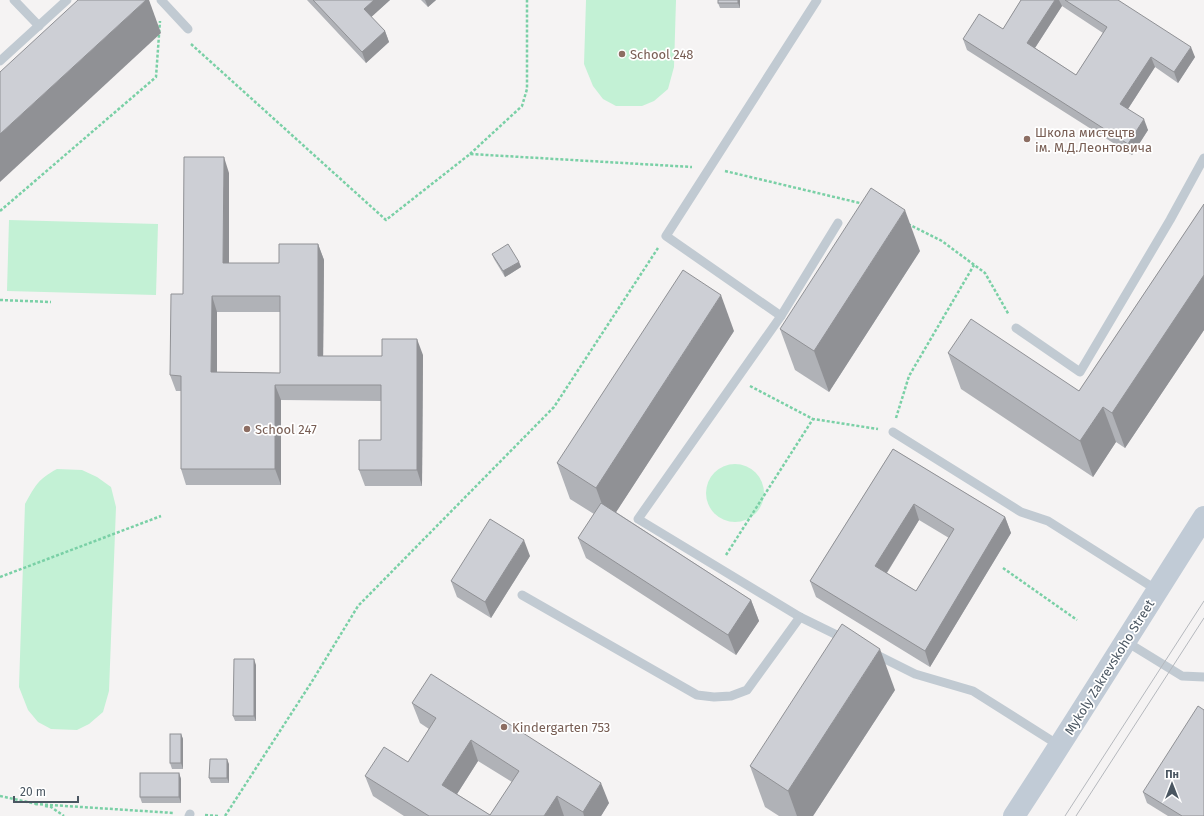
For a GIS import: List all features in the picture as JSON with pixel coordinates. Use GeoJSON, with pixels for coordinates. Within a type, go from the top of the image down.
{"type":"FeatureCollection","features":[{"type":"Feature","properties":{"kind":"street","name":"Mykoly Zakrevskoho Street"},"geometry":{"type":"LineString","coordinates":[[1014,816],[1204,518]]}},
{"type":"Feature","properties":{"kind":"lane"},"geometry":{"type":"LineString","coordinates":[[14,0],[39,26]]}},
{"type":"Feature","properties":{"kind":"lane"},"geometry":{"type":"LineString","coordinates":[[0,61],[67,0]]}},
{"type":"Feature","properties":{"kind":"lane"},"geometry":{"type":"LineString","coordinates":[[161,0],[188,29]]}},
{"type":"Feature","properties":{"kind":"lane"},"geometry":{"type":"LineString","coordinates":[[781,316],[666,236],[817,0]]}},
{"type":"Feature","properties":{"kind":"lane"},"geometry":{"type":"LineString","coordinates":[[1016,328],[1080,372],[1170,220],[1204,158]]}},
{"type":"Feature","properties":{"kind":"lane"},"geometry":{"type":"LineString","coordinates":[[838,223],[781,316],[638,519],[800,617],[850,642]]}},
{"type":"Feature","properties":{"kind":"lane"},"geometry":{"type":"LineString","coordinates":[[893,432],[1021,512],[1048,521],[1157,590]]}},
{"type":"Feature","properties":{"kind":"lane"},"geometry":{"type":"LineString","coordinates":[[522,595],[697,695],[714,697],[731,696],[747,690],[800,617]]}},
{"type":"Feature","properties":{"kind":"lane"},"geometry":{"type":"LineString","coordinates":[[1125,641],[1182,676],[1204,677]]}},
{"type":"Feature","properties":{"kind":"lane"},"geometry":{"type":"LineString","coordinates":[[865,649],[915,674],[973,691],[1060,746]]}},
{"type":"Feature","properties":{"kind":"path"},"geometry":{"type":"LineString","coordinates":[[190,44],[386,220],[470,154],[522,106],[527,89],[527,0]]}},
{"type":"Feature","properties":{"kind":"path"},"geometry":{"type":"LineString","coordinates":[[0,211],[156,77],[161,17],[167,22]]}},
{"type":"Feature","properties":{"kind":"path"},"geometry":{"type":"LineString","coordinates":[[470,154],[709,168],[869,205]]}},
{"type":"Feature","properties":{"kind":"path"},"geometry":{"type":"LineString","coordinates":[[902,221],[942,242],[985,273],[1016,328]]}},
{"type":"Feature","properties":{"kind":"path"},"geometry":{"type":"LineString","coordinates":[[224,816],[311,683],[358,606],[554,407],[666,236]]}},
{"type":"Feature","properties":{"kind":"path"},"geometry":{"type":"LineString","coordinates":[[737,379],[813,419],[893,432],[909,376],[974,265]]}},
{"type":"Feature","properties":{"kind":"path"},"geometry":{"type":"LineString","coordinates":[[0,300],[52,302]]}},
{"type":"Feature","properties":{"kind":"path"},"geometry":{"type":"LineString","coordinates":[[719,567],[813,419]]}},
{"type":"Feature","properties":{"kind":"path"},"geometry":{"type":"LineString","coordinates":[[0,577],[161,516]]}},
{"type":"Feature","properties":{"kind":"path"},"geometry":{"type":"LineString","coordinates":[[1003,568],[1078,620]]}},
{"type":"Feature","properties":{"kind":"path"},"geometry":{"type":"LineString","coordinates":[[0,796],[51,807],[64,816]]}},
{"type":"Feature","properties":{"kind":"path"},"geometry":{"type":"LineString","coordinates":[[35,804],[218,816]]}},
{"type":"Feature","properties":{"kind":"green space"},"geometry":{"type":"Polygon","coordinates":[[[586,0],[676,0],[674,67],[668,89],[654,101],[642,106],[616,106],[603,99],[593,86],[584,64],[586,0]]]}},
{"type":"Feature","properties":{"kind":"green space"},"geometry":{"type":"Polygon","coordinates":[[[9,220],[158,224],[156,295],[7,291],[9,220]]]}},
{"type":"Feature","properties":{"kind":"green space"},"geometry":{"type":"Polygon","coordinates":[[[729,464],[741,464],[756,472],[764,487],[764,499],[756,514],[741,522],[729,522],[714,514],[706,499],[706,487],[714,472],[729,464]]]}},
{"type":"Feature","properties":{"kind":"green space"},"geometry":{"type":"Polygon","coordinates":[[[57,469],[82,470],[97,477],[111,487],[116,507],[109,691],[103,712],[89,724],[77,730],[51,729],[38,722],[28,710],[19,687],[25,504],[41,480],[57,469]]]}},
{"type":"Feature","properties":{"kind":"building"},"geometry":{"type":"Polygon","coordinates":[[[78,0],[146,0],[0,134],[0,72],[78,0]]]}},
{"type":"Feature","properties":{"kind":"building"},"geometry":{"type":"Polygon","coordinates":[[[313,0],[374,0],[364,9],[385,31],[362,52],[313,0]]]}},
{"type":"Feature","properties":{"kind":"building"},"geometry":{"type":"Polygon","coordinates":[[[718,0],[738,0],[738,3],[718,3],[718,0]]]}},
{"type":"Feature","properties":{"kind":"building"},"geometry":{"type":"Polygon","coordinates":[[[1021,0],[1055,0],[1027,43],[1076,75],[1107,27],[1065,0],[1118,0],[1191,47],[1174,72],[1151,57],[1120,104],[1144,119],[1128,144],[963,39],[979,14],[1003,29],[1021,0]]]}},
{"type":"Feature","properties":{"kind":"building"},"geometry":{"type":"Polygon","coordinates":[[[184,157],[224,157],[223,263],[279,263],[279,244],[318,244],[318,356],[382,356],[382,339],[417,339],[417,470],[359,470],[359,440],[381,440],[381,385],[275,385],[275,469],[181,469],[181,376],[170,375],[171,294],[183,294],[184,157]],[[212,296],[211,372],[280,373],[280,296],[212,296]]]}},
{"type":"Feature","properties":{"kind":"building"},"geometry":{"type":"Polygon","coordinates":[[[871,188],[905,210],[814,351],[780,329],[871,188]]]}},
{"type":"Feature","properties":{"kind":"building"},"geometry":{"type":"Polygon","coordinates":[[[1204,204],[1204,275],[1112,413],[1103,407],[1080,441],[948,353],[971,319],[1079,391],[1204,204]]]}},
{"type":"Feature","properties":{"kind":"building"},"geometry":{"type":"Polygon","coordinates":[[[508,244],[519,262],[503,271],[492,254],[508,244]]]}},
{"type":"Feature","properties":{"kind":"building"},"geometry":{"type":"Polygon","coordinates":[[[683,270],[721,295],[596,488],[557,463],[683,270]]]}},
{"type":"Feature","properties":{"kind":"building"},"geometry":{"type":"Polygon","coordinates":[[[893,449],[1005,517],[925,651],[810,581],[893,449]],[[914,504],[875,566],[916,591],[954,529],[914,504]]]}},
{"type":"Feature","properties":{"kind":"building"},"geometry":{"type":"Polygon","coordinates":[[[601,503],[751,600],[728,635],[578,538],[601,503]]]}},
{"type":"Feature","properties":{"kind":"building"},"geometry":{"type":"Polygon","coordinates":[[[490,519],[524,540],[485,602],[451,581],[490,519]]]}},
{"type":"Feature","properties":{"kind":"building"},"geometry":{"type":"Polygon","coordinates":[[[842,624],[880,649],[788,791],[750,766],[842,624]]]}},
{"type":"Feature","properties":{"kind":"building"},"geometry":{"type":"Polygon","coordinates":[[[234,659],[254,659],[254,716],[233,716],[234,659]]]}},
{"type":"Feature","properties":{"kind":"building"},"geometry":{"type":"Polygon","coordinates":[[[431,674],[601,783],[583,812],[557,796],[544,816],[429,816],[365,776],[384,747],[408,762],[436,718],[412,703],[431,674]],[[471,740],[442,785],[490,815],[519,771],[471,740]]]}},
{"type":"Feature","properties":{"kind":"building"},"geometry":{"type":"Polygon","coordinates":[[[1198,706],[1204,710],[1204,816],[1182,816],[1143,792],[1198,706]]]}},
{"type":"Feature","properties":{"kind":"building"},"geometry":{"type":"Polygon","coordinates":[[[170,734],[181,734],[181,763],[170,763],[170,734]]]}},
{"type":"Feature","properties":{"kind":"building"},"geometry":{"type":"Polygon","coordinates":[[[210,759],[227,759],[227,778],[209,778],[210,759]]]}},
{"type":"Feature","properties":{"kind":"building"},"geometry":{"type":"Polygon","coordinates":[[[140,773],[179,773],[179,797],[140,797],[140,773]]]}},
{"type":"Feature","properties":{"kind":"tram line"},"geometry":{"type":"LineString","coordinates":[[1065,816],[1204,601]]}},
{"type":"Feature","properties":{"kind":"tram line"},"geometry":{"type":"LineString","coordinates":[[1076,816],[1204,618]]}},
{"type":"Feature","properties":{"kind":"place","name":"School 248"},"geometry":{"type":"Point","coordinates":[622,54]}},
{"type":"Feature","properties":{"kind":"place","name":"Школа мистецтв ім. М.Д.Леонтовича"},"geometry":{"type":"Point","coordinates":[1027,139]}},
{"type":"Feature","properties":{"kind":"place","name":"School 247"},"geometry":{"type":"Point","coordinates":[247,429]}},
{"type":"Feature","properties":{"kind":"place","name":"Kindergarten 753"},"geometry":{"type":"Point","coordinates":[504,727]}}]}
